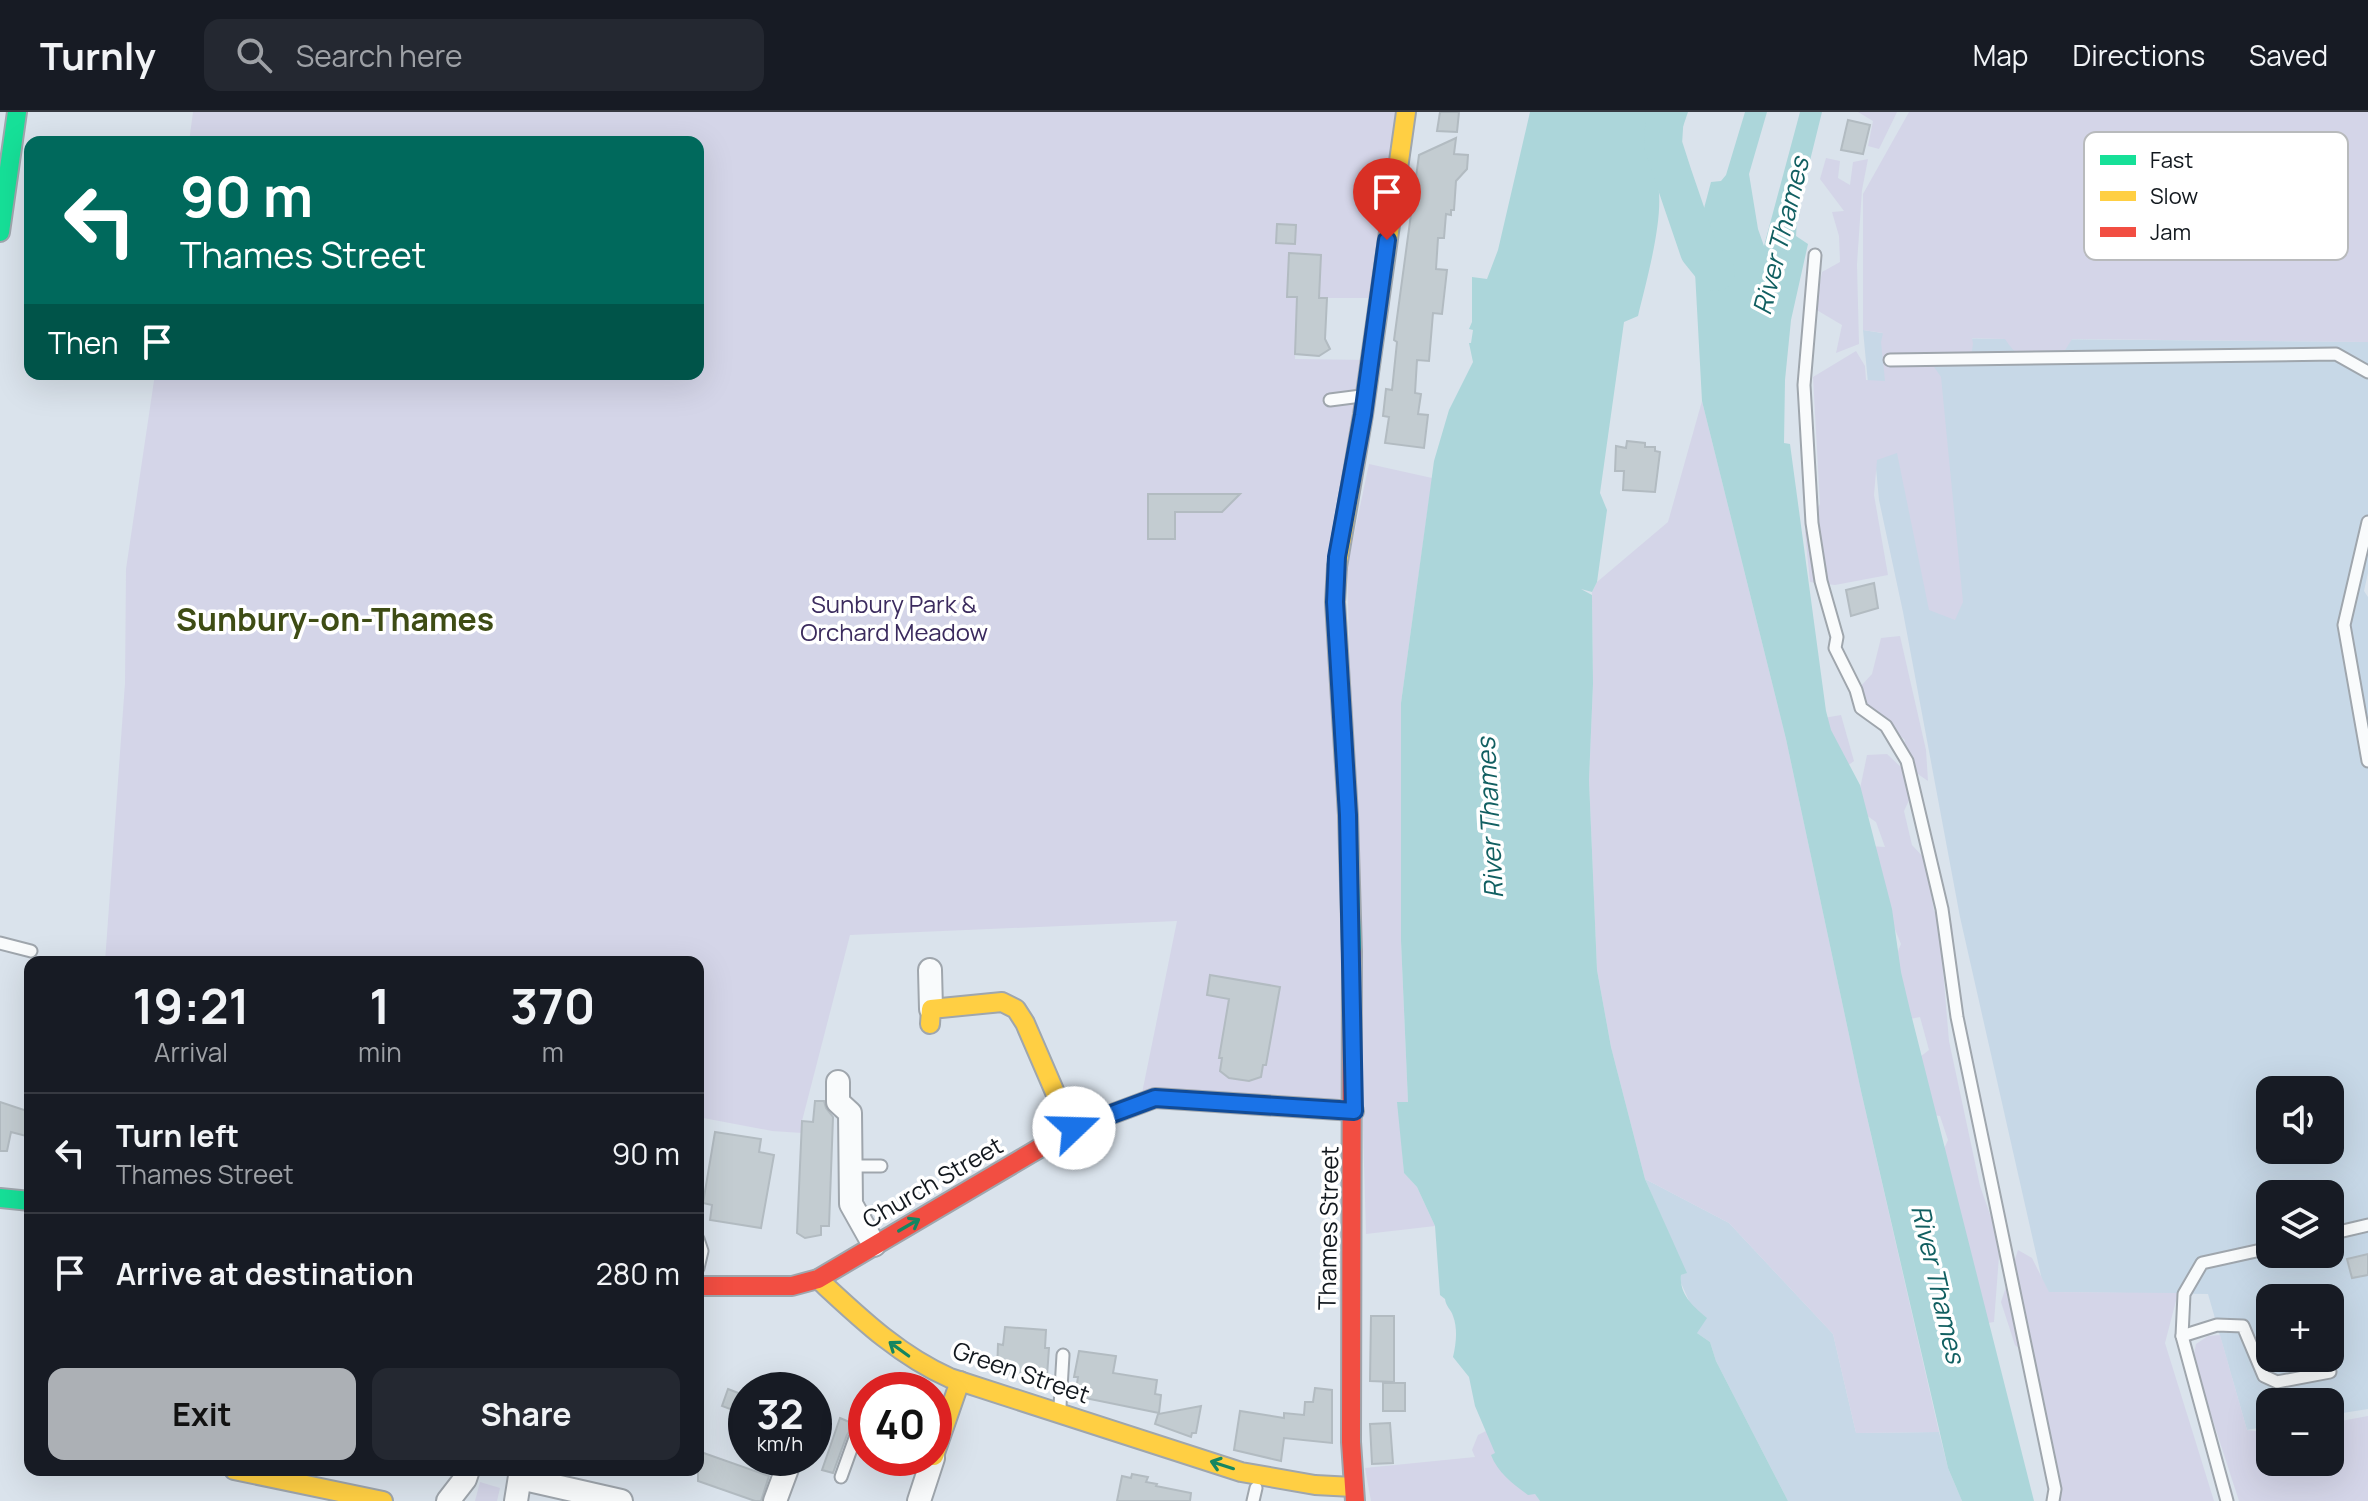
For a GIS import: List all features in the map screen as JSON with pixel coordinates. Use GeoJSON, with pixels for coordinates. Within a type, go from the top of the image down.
{"type":"FeatureCollection","features":[{"type":"Feature","properties":{"kind":"street"},"geometry":{"type":"LineString","coordinates":[[0,232],[17,112]]}},
{"type":"Feature","properties":{"kind":"street","name":"Thames Street"},"geometry":{"type":"LineString","coordinates":[[1354,1494],[1354,1111],[1348,815],[1335,602],[1337,557],[1366,396],[1406,112]]}},
{"type":"Feature","properties":{"kind":"street"},"geometry":{"type":"LineString","coordinates":[[930,970],[930,1016],[1002,1002],[1016,1009],[1074,1128]]}},
{"type":"Feature","properties":{"kind":"street"},"geometry":{"type":"LineString","coordinates":[[838,1082],[838,1102],[850,1113],[851,1204],[874,1245]]}},
{"type":"Feature","properties":{"kind":"street","name":"Church Street"},"geometry":{"type":"LineString","coordinates":[[818,1279],[1074,1128],[1155,1098],[1354,1111]]}},
{"type":"Feature","properties":{"kind":"street"},"geometry":{"type":"LineString","coordinates":[[0,1198],[24,1200]]}},
{"type":"Feature","properties":{"kind":"street"},"geometry":{"type":"LineString","coordinates":[[704,1286],[792,1286],[818,1279]]}},
{"type":"Feature","properties":{"kind":"street","name":"Green Street"},"geometry":{"type":"LineString","coordinates":[[818,1279],[877,1333],[917,1361],[960,1381],[1243,1472],[1354,1494]]}},
{"type":"Feature","properties":{"kind":"street"},"geometry":{"type":"LineString","coordinates":[[952,1402],[960,1381]]}},
{"type":"Feature","properties":{"kind":"street"},"geometry":{"type":"LineString","coordinates":[[263,1476],[383,1501]]}},
{"type":"Feature","properties":{"kind":"street"},"geometry":{"type":"LineString","coordinates":[[448,1501],[466,1476]]}},
{"type":"Feature","properties":{"kind":"street"},"geometry":{"type":"LineString","coordinates":[[516,1501],[520,1476]]}},
{"type":"Feature","properties":{"kind":"street"},"geometry":{"type":"LineString","coordinates":[[527,1476],[621,1501]]}},
{"type":"Feature","properties":{"kind":"street"},"geometry":{"type":"LineString","coordinates":[[775,1501],[784,1476]]}},
{"type":"Feature","properties":{"kind":"street"},"geometry":{"type":"LineString","coordinates":[[919,1501],[926,1476]]}},
{"type":"Feature","properties":{"kind":"lane"},"geometry":{"type":"LineString","coordinates":[[1815,255],[1804,385],[1811,510],[1821,581],[1837,637],[1835,648],[1856,690],[1861,708],[1886,726],[1907,761],[1917,800],[1942,909],[1957,1017],[2055,1489],[2053,1501]]}},
{"type":"Feature","properties":{"kind":"lane"},"geometry":{"type":"LineString","coordinates":[[1890,360],[2336,354],[2368,372]]}},
{"type":"Feature","properties":{"kind":"lane"},"geometry":{"type":"LineString","coordinates":[[1330,400],[1366,396]]}},
{"type":"Feature","properties":{"kind":"lane"},"geometry":{"type":"LineString","coordinates":[[2368,522],[2344,625],[2368,761]]}},
{"type":"Feature","properties":{"kind":"lane"},"geometry":{"type":"LineString","coordinates":[[0,943],[31,951]]}},
{"type":"Feature","properties":{"kind":"lane"},"geometry":{"type":"LineString","coordinates":[[850,1166],[881,1166]]}},
{"type":"Feature","properties":{"kind":"lane"},"geometry":{"type":"LineString","coordinates":[[2344,1231],[2368,1225]]}},
{"type":"Feature","properties":{"kind":"lane"},"geometry":{"type":"LineString","coordinates":[[2227,1501],[2182,1336],[2184,1294],[2202,1263],[2256,1251]]}},
{"type":"Feature","properties":{"kind":"lane"},"geometry":{"type":"LineString","coordinates":[[2182,1336],[2217,1325],[2243,1326],[2256,1357]]}},
{"type":"Feature","properties":{"kind":"lane"},"geometry":{"type":"LineString","coordinates":[[1059,1411],[1063,1355]]}},
{"type":"Feature","properties":{"kind":"lane"},"geometry":{"type":"LineString","coordinates":[[2262,1372],[2277,1382],[2330,1372]]}},
{"type":"Feature","properties":{"kind":"lane"},"geometry":{"type":"LineString","coordinates":[[841,1477],[848,1458]]}},
{"type":"Feature","properties":{"kind":"lane"},"geometry":{"type":"LineString","coordinates":[[1253,1501],[1256,1488]]}},
{"type":"Feature","properties":{"kind":"shaded area"},"geometry":{"type":"Polygon","coordinates":[[[1863,330],[1913,338],[2368,342],[2368,573],[2364,591],[2368,597],[2368,1409],[2344,1413],[2344,1388],[2256,1388],[2256,1428],[2247,1430],[2208,1294],[2048,1292],[2042,1280],[1960,917],[1879,500],[1863,330]]]}},
{"type":"Feature","properties":{"kind":"shaded area"},"geometry":{"type":"Polygon","coordinates":[[[1645,1179],[1729,1223],[1833,1334],[1856,1433],[1939,1432],[1948,1468],[1962,1501],[1788,1501],[1716,1361],[1710,1342],[1697,1333],[1690,1303],[1681,1283],[1681,1275],[1686,1273],[1645,1179]]]}},
{"type":"Feature","properties":{"kind":"green space","name":"Sunbury Park & Orchard Meadow"},"geometry":{"type":"Polygon","coordinates":[[[193,112],[1406,112],[1378,298],[1311,298],[1312,282],[1288,297],[1297,297],[1295,359],[1370,360],[1337,557],[1354,1111],[1140,1103],[1177,921],[850,935],[802,1121],[802,1133],[772,1131],[704,1118],[704,956],[105,956],[125,683],[126,569],[154,380],[704,380],[704,136],[190,136],[193,112]]]}},
{"type":"Feature","properties":{"kind":"green space"},"geometry":{"type":"Polygon","coordinates":[[[1858,112],[1897,112],[1879,149],[1868,146],[1873,121],[1858,112]]]}},
{"type":"Feature","properties":{"kind":"green space"},"geometry":{"type":"Polygon","coordinates":[[[1909,112],[2368,112],[2368,342],[2072,339],[2059,360],[2042,360],[2022,356],[2005,339],[1972,338],[1970,362],[1932,364],[1941,377],[1963,602],[1955,620],[1929,610],[1897,453],[1877,460],[1874,495],[1888,575],[1835,585],[1810,582],[1805,532],[1820,504],[1813,377],[1856,351],[1865,366],[1866,380],[1885,381],[1883,333],[1863,330],[1863,194],[1909,112]]]}},
{"type":"Feature","properties":{"kind":"green space"},"geometry":{"type":"Polygon","coordinates":[[[1826,158],[1840,161],[1838,178],[1850,185],[1853,162],[1868,159],[1862,190],[1857,264],[1859,344],[1836,353],[1842,325],[1815,309],[1822,272],[1840,262],[1839,236],[1832,212],[1844,211],[1820,179],[1826,158]]]}},
{"type":"Feature","properties":{"kind":"green space"},"geometry":{"type":"Polygon","coordinates":[[[1702,401],[1786,739],[1861,1091],[1939,1432],[1856,1433],[1833,1334],[1729,1223],[1645,1179],[1611,1047],[1597,970],[1589,780],[1593,684],[1592,592],[1597,582],[1668,522],[1702,401]]]}},
{"type":"Feature","properties":{"kind":"green space"},"geometry":{"type":"Polygon","coordinates":[[[1369,464],[1432,478],[1401,703],[1401,941],[1408,1103],[1398,1102],[1404,1173],[1417,1187],[1435,1226],[1366,1234],[1347,568],[1369,464]]]}},
{"type":"Feature","properties":{"kind":"green space"},"geometry":{"type":"Polygon","coordinates":[[[1900,636],[1926,750],[1928,781],[1899,761],[1905,740],[1866,706],[1861,686],[1872,674],[1881,638],[1900,636]]]}},
{"type":"Feature","properties":{"kind":"green space"},"geometry":{"type":"Polygon","coordinates":[[[1841,715],[1854,761],[1843,769],[1818,719],[1841,715]]]}},
{"type":"Feature","properties":{"kind":"green space"},"geometry":{"type":"Polygon","coordinates":[[[1887,754],[1905,771],[1911,796],[1904,811],[1912,845],[1925,859],[1934,911],[1952,924],[1953,940],[1942,958],[1949,1041],[1980,1186],[2000,1243],[1994,1322],[1976,1325],[1934,1171],[1948,1140],[1940,1116],[1920,1113],[1906,1068],[1929,1050],[1920,1017],[1900,1021],[1889,973],[1901,944],[1883,900],[1869,846],[1885,847],[1876,822],[1856,808],[1867,755],[1887,754]]]}},
{"type":"Feature","properties":{"kind":"green space"},"geometry":{"type":"Polygon","coordinates":[[[2018,1250],[2032,1258],[2049,1292],[2178,1293],[2165,1343],[2214,1501],[2056,1501],[2031,1359],[2015,1345],[2001,1302],[2018,1250]]]}},
{"type":"Feature","properties":{"kind":"green space"},"geometry":{"type":"Polygon","coordinates":[[[2220,1335],[2247,1430],[2256,1431],[2256,1476],[2344,1476],[2344,1420],[2368,1416],[2368,1501],[2239,1501],[2193,1359],[2196,1344],[2208,1336],[2220,1335]]]}},
{"type":"Feature","properties":{"kind":"green space"},"geometry":{"type":"Polygon","coordinates":[[[1504,1422],[1532,1494],[1540,1501],[1371,1501],[1365,1468],[1475,1457],[1472,1450],[1478,1435],[1504,1422]]]}},
{"type":"Feature","properties":{"kind":"green space"},"geometry":{"type":"Polygon","coordinates":[[[480,1482],[500,1488],[497,1501],[475,1501],[480,1482]]]}},
{"type":"Feature","properties":{"kind":"water"},"geometry":{"type":"Polygon","coordinates":[[[1530,112],[1688,112],[1672,159],[1676,174],[1657,181],[1657,229],[1638,316],[1624,322],[1600,493],[1607,510],[1597,582],[1592,592],[1581,589],[1592,595],[1593,684],[1589,780],[1597,970],[1611,1047],[1645,1179],[1687,1273],[1681,1275],[1682,1289],[1707,1318],[1697,1333],[1710,1342],[1716,1361],[1788,1501],[1540,1501],[1535,1494],[1528,1495],[1512,1482],[1491,1455],[1495,1453],[1475,1406],[1469,1377],[1453,1357],[1456,1326],[1445,1299],[1440,1295],[1435,1226],[1417,1187],[1404,1173],[1397,1102],[1408,1102],[1401,941],[1401,703],[1434,461],[1449,410],[1473,362],[1469,343],[1473,330],[1469,329],[1472,322],[1472,277],[1487,279],[1498,250],[1530,112]]]}},
{"type":"Feature","properties":{"kind":"water"},"geometry":{"type":"Polygon","coordinates":[[[1745,112],[1767,112],[1749,174],[1758,229],[1764,246],[1800,112],[1822,112],[1797,219],[1796,236],[1808,244],[1791,320],[1785,380],[1784,443],[1790,444],[1826,711],[1831,730],[1860,785],[1892,909],[1910,1010],[2034,1501],[1962,1501],[1948,1468],[1861,1091],[1786,739],[1702,401],[1695,272],[1681,234],[1696,228],[1698,231],[1711,182],[1721,181],[1726,175],[1745,112]]]}},
{"type":"Feature","properties":{"kind":"building"},"geometry":{"type":"Polygon","coordinates":[[[1440,112],[1459,112],[1457,132],[1437,131],[1440,112]]]}},
{"type":"Feature","properties":{"kind":"building"},"geometry":{"type":"Polygon","coordinates":[[[1848,120],[1870,125],[1863,154],[1841,150],[1848,120]]]}},
{"type":"Feature","properties":{"kind":"building"},"geometry":{"type":"Polygon","coordinates":[[[1456,138],[1454,154],[1468,155],[1467,169],[1456,181],[1454,210],[1451,210],[1451,215],[1446,214],[1444,238],[1438,238],[1436,269],[1447,270],[1442,314],[1433,313],[1429,361],[1417,360],[1415,393],[1421,394],[1418,414],[1428,415],[1424,448],[1385,443],[1389,417],[1383,416],[1386,389],[1392,390],[1397,342],[1394,340],[1419,155],[1456,138]]]}},
{"type":"Feature","properties":{"kind":"building"},"geometry":{"type":"Polygon","coordinates":[[[1277,224],[1296,225],[1295,244],[1276,243],[1277,224]]]}},
{"type":"Feature","properties":{"kind":"building"},"geometry":{"type":"Polygon","coordinates":[[[1289,253],[1321,255],[1319,298],[1327,298],[1325,339],[1330,349],[1319,356],[1295,354],[1297,297],[1287,297],[1289,253]]]}},
{"type":"Feature","properties":{"kind":"building"},"geometry":{"type":"Polygon","coordinates":[[[1627,441],[1645,443],[1645,447],[1655,447],[1655,451],[1660,452],[1655,492],[1623,490],[1624,471],[1615,471],[1616,446],[1626,448],[1627,441]]]}},
{"type":"Feature","properties":{"kind":"building"},"geometry":{"type":"Polygon","coordinates":[[[1148,494],[1240,494],[1222,512],[1175,512],[1175,539],[1148,539],[1148,494]]]}},
{"type":"Feature","properties":{"kind":"building"},"geometry":{"type":"Polygon","coordinates":[[[1874,583],[1878,608],[1851,616],[1846,590],[1874,583]]]}},
{"type":"Feature","properties":{"kind":"building"},"geometry":{"type":"Polygon","coordinates":[[[1210,975],[1280,987],[1266,1065],[1263,1065],[1261,1077],[1249,1081],[1229,1078],[1220,1071],[1222,1058],[1219,1058],[1229,999],[1207,995],[1210,975]]]}},
{"type":"Feature","properties":{"kind":"building"},"geometry":{"type":"Polygon","coordinates":[[[815,1101],[824,1101],[833,1117],[829,1226],[821,1226],[821,1235],[805,1238],[797,1233],[802,1121],[813,1122],[815,1101]]]}},
{"type":"Feature","properties":{"kind":"building"},"geometry":{"type":"Polygon","coordinates":[[[0,1102],[24,1110],[24,1135],[11,1132],[7,1151],[0,1151],[0,1102]]]}},
{"type":"Feature","properties":{"kind":"building"},"geometry":{"type":"Polygon","coordinates":[[[715,1132],[761,1139],[759,1152],[774,1155],[761,1228],[710,1220],[712,1205],[704,1203],[715,1132]]]}},
{"type":"Feature","properties":{"kind":"building"},"geometry":{"type":"Polygon","coordinates":[[[2368,1254],[2368,1275],[2352,1278],[2347,1259],[2368,1254]]]}},
{"type":"Feature","properties":{"kind":"building"},"geometry":{"type":"Polygon","coordinates":[[[1371,1316],[1394,1316],[1394,1382],[1370,1381],[1371,1316]]]}},
{"type":"Feature","properties":{"kind":"building"},"geometry":{"type":"Polygon","coordinates":[[[1005,1327],[1046,1330],[1045,1348],[1049,1348],[1047,1376],[997,1373],[998,1344],[1003,1345],[1005,1327]]]}},
{"type":"Feature","properties":{"kind":"building"},"geometry":{"type":"Polygon","coordinates":[[[1079,1351],[1116,1356],[1113,1373],[1157,1380],[1155,1394],[1161,1395],[1159,1413],[1075,1396],[1078,1377],[1074,1377],[1079,1351]]]}},
{"type":"Feature","properties":{"kind":"building"},"geometry":{"type":"Polygon","coordinates":[[[1383,1383],[1405,1383],[1405,1411],[1383,1411],[1383,1383]]]}},
{"type":"Feature","properties":{"kind":"building"},"geometry":{"type":"Polygon","coordinates":[[[1315,1388],[1332,1390],[1332,1443],[1284,1438],[1281,1461],[1234,1450],[1240,1411],[1284,1418],[1284,1413],[1304,1415],[1305,1402],[1313,1402],[1315,1388]]]}},
{"type":"Feature","properties":{"kind":"building"},"geometry":{"type":"Polygon","coordinates":[[[728,1389],[728,1408],[722,1406],[728,1389]]]}},
{"type":"Feature","properties":{"kind":"building"},"geometry":{"type":"Polygon","coordinates":[[[1201,1406],[1196,1433],[1192,1433],[1191,1437],[1155,1424],[1158,1414],[1201,1406]]]}},
{"type":"Feature","properties":{"kind":"building"},"geometry":{"type":"Polygon","coordinates":[[[840,1418],[848,1421],[848,1433],[833,1473],[832,1473],[832,1441],[840,1418]]]}},
{"type":"Feature","properties":{"kind":"building"},"geometry":{"type":"Polygon","coordinates":[[[1390,1423],[1393,1463],[1372,1464],[1370,1424],[1390,1423]]]}},
{"type":"Feature","properties":{"kind":"building"},"geometry":{"type":"Polygon","coordinates":[[[704,1453],[728,1462],[728,1476],[769,1476],[761,1501],[698,1481],[698,1476],[704,1476],[704,1453]]]}},
{"type":"Feature","properties":{"kind":"building"},"geometry":{"type":"Polygon","coordinates":[[[1132,1474],[1148,1477],[1146,1482],[1156,1486],[1191,1493],[1190,1501],[1117,1501],[1122,1476],[1131,1478],[1132,1474]]]}},
{"type":"Feature","properties":{"kind":"waterway","name":"River Thames"},"geometry":{"type":"LineString","coordinates":[[1665,112],[1663,144],[1699,251],[1716,272]]}},
{"type":"Feature","properties":{"kind":"traffic: fast"},"geometry":{"type":"LineString","coordinates":[[0,232],[17,112]]}},
{"type":"Feature","properties":{"kind":"traffic: fast"},"geometry":{"type":"LineString","coordinates":[[1337,567],[1335,602],[1348,815],[1352,953]]}},
{"type":"Feature","properties":{"kind":"traffic: fast"},"geometry":{"type":"LineString","coordinates":[[1072,1129],[1155,1098],[1354,1111]]}},
{"type":"Feature","properties":{"kind":"traffic: fast"},"geometry":{"type":"LineString","coordinates":[[0,1198],[24,1200]]}},
{"type":"Feature","properties":{"kind":"traffic: slow"},"geometry":{"type":"LineString","coordinates":[[1337,567],[1363,415],[1406,112]]}},
{"type":"Feature","properties":{"kind":"traffic: slow"},"geometry":{"type":"LineString","coordinates":[[930,1024],[931,1009],[1002,1002],[1016,1009],[1074,1128]]}},
{"type":"Feature","properties":{"kind":"traffic: slow"},"geometry":{"type":"LineString","coordinates":[[818,1279],[896,1347],[950,1378],[1241,1472],[1315,1485],[1353,1487]]}},
{"type":"Feature","properties":{"kind":"traffic: slow"},"geometry":{"type":"LineString","coordinates":[[952,1404],[960,1381]]}},
{"type":"Feature","properties":{"kind":"traffic: slow"},"geometry":{"type":"LineString","coordinates":[[263,1476],[383,1501]]}},
{"type":"Feature","properties":{"kind":"traffic: jam"},"geometry":{"type":"LineString","coordinates":[[1352,953],[1351,1442],[1355,1501]]}},
{"type":"Feature","properties":{"kind":"traffic: jam"},"geometry":{"type":"LineString","coordinates":[[704,1286],[792,1286],[818,1279],[1072,1129]]}},
{"type":"Feature","properties":{"kind":"district","name":"Sunbury-on-Thames"},"geometry":{"type":"Point","coordinates":[335,620]}},
{"type":"Feature","properties":{"kind":"route"},"geometry":{"type":"LineString","coordinates":[[1074,1128],[1155,1098],[1354,1111],[1348,815],[1335,602],[1337,557],[1363,415],[1387,240]]}}]}
